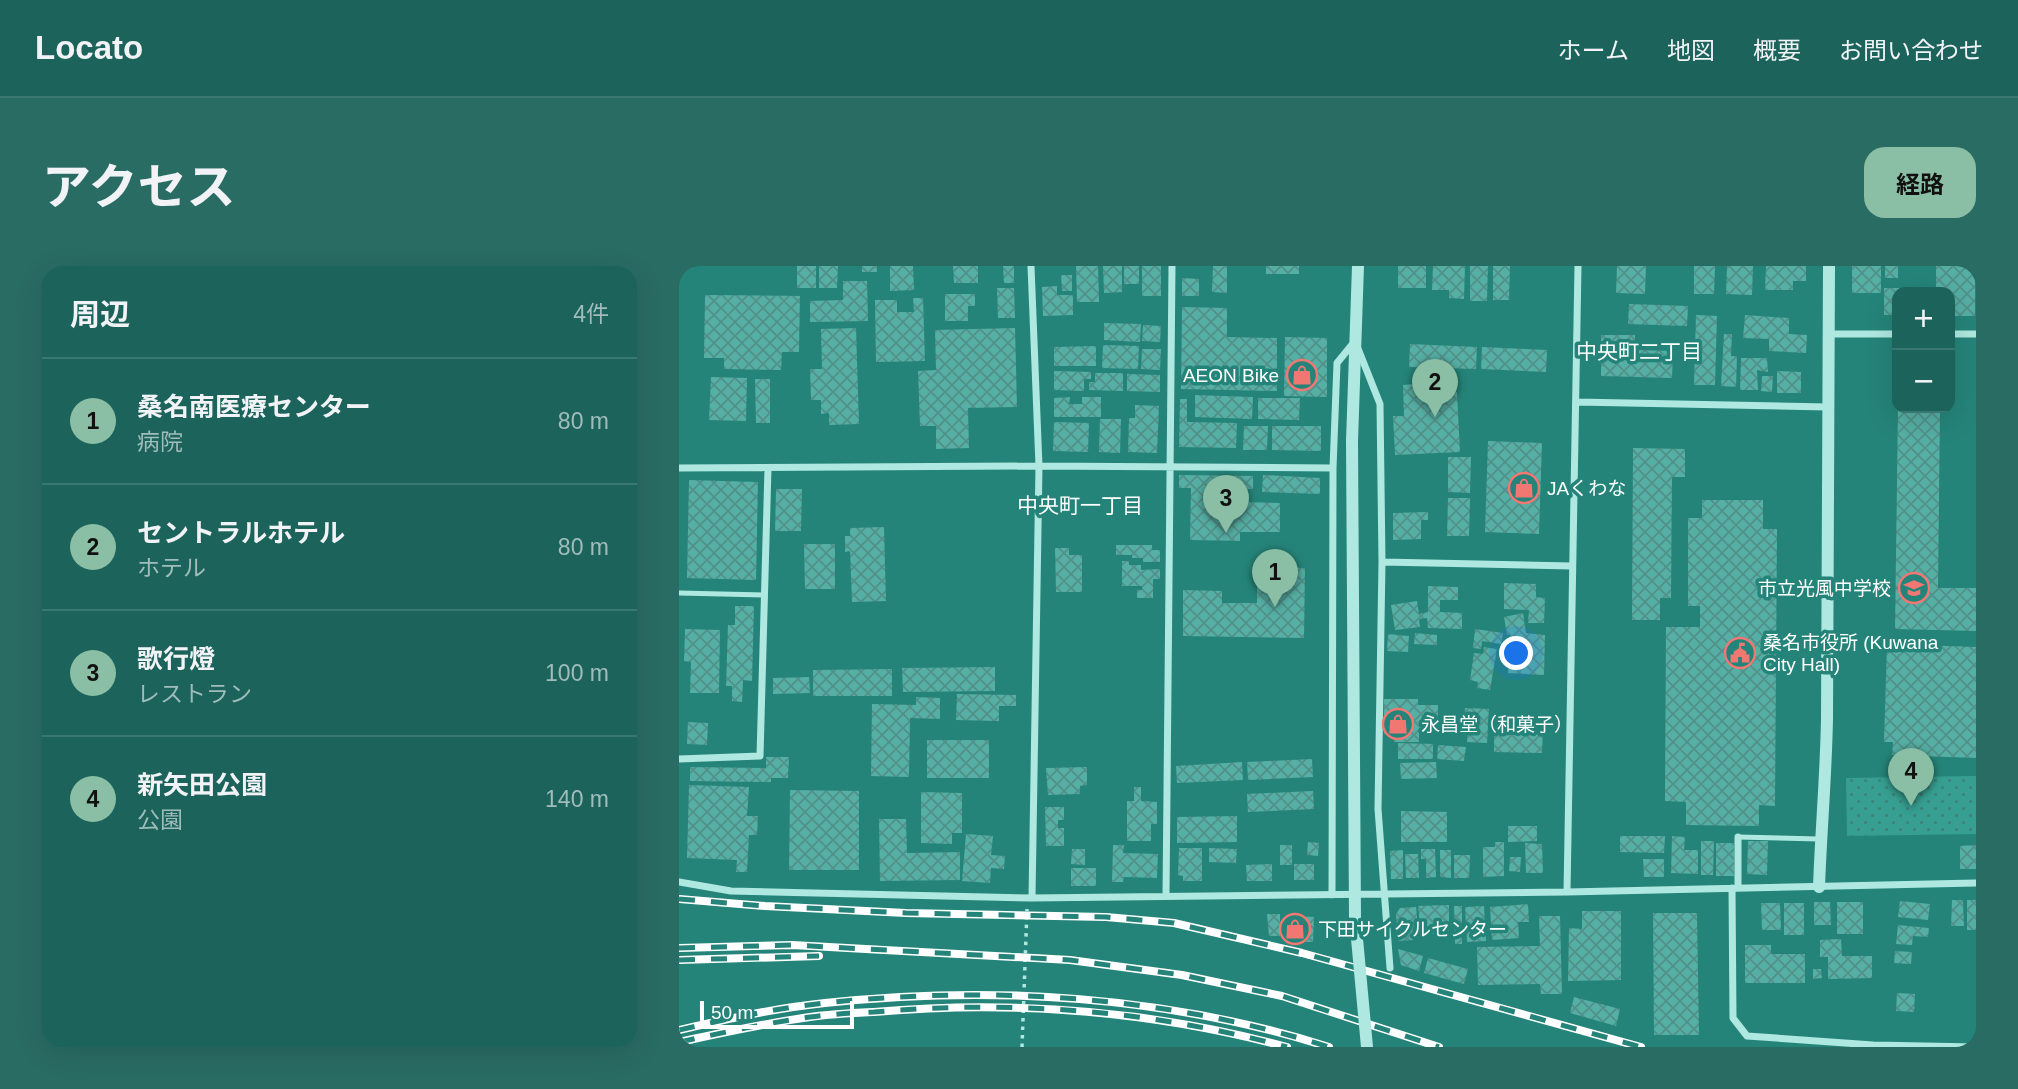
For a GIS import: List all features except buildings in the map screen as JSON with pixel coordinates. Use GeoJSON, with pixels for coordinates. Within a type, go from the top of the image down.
{"type":"FeatureCollection","features":[{"type":"Feature","properties":{"kind":"street"},"geometry":{"type":"LineString","coordinates":[[1031,266],[1039,466],[1032,898]]}},
{"type":"Feature","properties":{"kind":"street"},"geometry":{"type":"LineString","coordinates":[[1166,896],[1172,266]]}},
{"type":"Feature","properties":{"kind":"street"},"geometry":{"type":"LineString","coordinates":[[1358,266],[1352,441],[1355,917],[1367,1047]]}},
{"type":"Feature","properties":{"kind":"street"},"geometry":{"type":"LineString","coordinates":[[1567,892],[1578,266]]}},
{"type":"Feature","properties":{"kind":"street"},"geometry":{"type":"LineString","coordinates":[[1819,887],[1825,790],[1829,266]]}},
{"type":"Feature","properties":{"kind":"street"},"geometry":{"type":"LineString","coordinates":[[1828,334],[1892,334]]}},
{"type":"Feature","properties":{"kind":"street"},"geometry":{"type":"LineString","coordinates":[[1955,334],[1976,334]]}},
{"type":"Feature","properties":{"kind":"street"},"geometry":{"type":"LineString","coordinates":[[1332,895],[1333,468],[1337,363],[1355,341]]}},
{"type":"Feature","properties":{"kind":"street"},"geometry":{"type":"LineString","coordinates":[[1355,341],[1380,404],[1382,562],[1378,808],[1390,968]]}},
{"type":"Feature","properties":{"kind":"street"},"geometry":{"type":"LineString","coordinates":[[1576,401],[1828,407]]}},
{"type":"Feature","properties":{"kind":"street"},"geometry":{"type":"LineString","coordinates":[[679,468],[1333,468]]}},
{"type":"Feature","properties":{"kind":"street"},"geometry":{"type":"LineString","coordinates":[[679,759],[760,756],[768,468]]}},
{"type":"Feature","properties":{"kind":"street"},"geometry":{"type":"LineString","coordinates":[[1382,562],[1572,566]]}},
{"type":"Feature","properties":{"kind":"street"},"geometry":{"type":"LineString","coordinates":[[1738,837],[1734,1018],[1747,1036],[1873,1045],[1976,1047]]}},
{"type":"Feature","properties":{"kind":"street"},"geometry":{"type":"LineString","coordinates":[[679,883],[731,891],[1032,898],[1384,895],[1976,883]]}},
{"type":"Feature","properties":{"kind":"lane"},"geometry":{"type":"LineString","coordinates":[[679,593],[765,595]]}},
{"type":"Feature","properties":{"kind":"lane"},"geometry":{"type":"LineString","coordinates":[[1738,837],[1821,839]]}},
{"type":"Feature","properties":{"kind":"path"},"geometry":{"type":"LineString","coordinates":[[1022,1047],[1027,907],[1032,898]]}},
{"type":"Feature","properties":{"kind":"green space"},"geometry":{"type":"Polygon","coordinates":[[[1976,776],[1976,834],[1847,836],[1846,778],[1976,776]]]}},
{"type":"Feature","properties":{"kind":"railway"},"geometry":{"type":"LineString","coordinates":[[679,899],[906,913],[1106,917],[1174,923],[1302,953],[1641,1047]]}},
{"type":"Feature","properties":{"kind":"railway"},"geometry":{"type":"LineString","coordinates":[[679,948],[792,945],[1070,960],[1182,975],[1282,996],[1439,1047]]}},
{"type":"Feature","properties":{"kind":"railway"},"geometry":{"type":"LineString","coordinates":[[679,960],[819,956]]}},
{"type":"Feature","properties":{"kind":"railway"},"geometry":{"type":"LineString","coordinates":[[679,1030],[770,1011],[825,1003],[952,995],[1016,996],[1080,999],[1206,1016],[1329,1047]]}},
{"type":"Feature","properties":{"kind":"railway"},"geometry":{"type":"LineString","coordinates":[[679,1042],[818,1016],[979,1007],[1082,1011],[1133,1017],[1185,1024],[1287,1047]]}},
{"type":"Feature","properties":{"kind":"place","name":"AEON Bike"},"geometry":{"type":"Point","coordinates":[1302,375]}},
{"type":"Feature","properties":{"kind":"place","name":"セントラルホテル"},"geometry":{"type":"Point","coordinates":[1435,417]}},
{"type":"Feature","properties":{"kind":"place","name":"JAくわな"},"geometry":{"type":"Point","coordinates":[1524,488]}},
{"type":"Feature","properties":{"kind":"place","name":"歌行燈"},"geometry":{"type":"Point","coordinates":[1226,533]}},
{"type":"Feature","properties":{"kind":"place","name":"市立光風中学校"},"geometry":{"type":"Point","coordinates":[1914,588]}},
{"type":"Feature","properties":{"kind":"place","name":"桑名南医療センター"},"geometry":{"type":"Point","coordinates":[1275,607]}},
{"type":"Feature","properties":{"kind":"place","name":"桑名市役所 (Kuwana City Hall)"},"geometry":{"type":"Point","coordinates":[1740,653]}},
{"type":"Feature","properties":{"kind":"place","name":"永昌堂（和菓子）"},"geometry":{"type":"Point","coordinates":[1398,724]}},
{"type":"Feature","properties":{"kind":"place","name":"新矢田公園"},"geometry":{"type":"Point","coordinates":[1911,806]}},
{"type":"Feature","properties":{"kind":"place","name":"下田サイクルセンター"},"geometry":{"type":"Point","coordinates":[1295,929]}},
{"type":"Feature","properties":{"kind":"district","name":"中央町二丁目"},"geometry":{"type":"Point","coordinates":[1639,352]}},
{"type":"Feature","properties":{"kind":"district","name":"中央町一丁目"},"geometry":{"type":"Point","coordinates":[1080,506]}}]}
